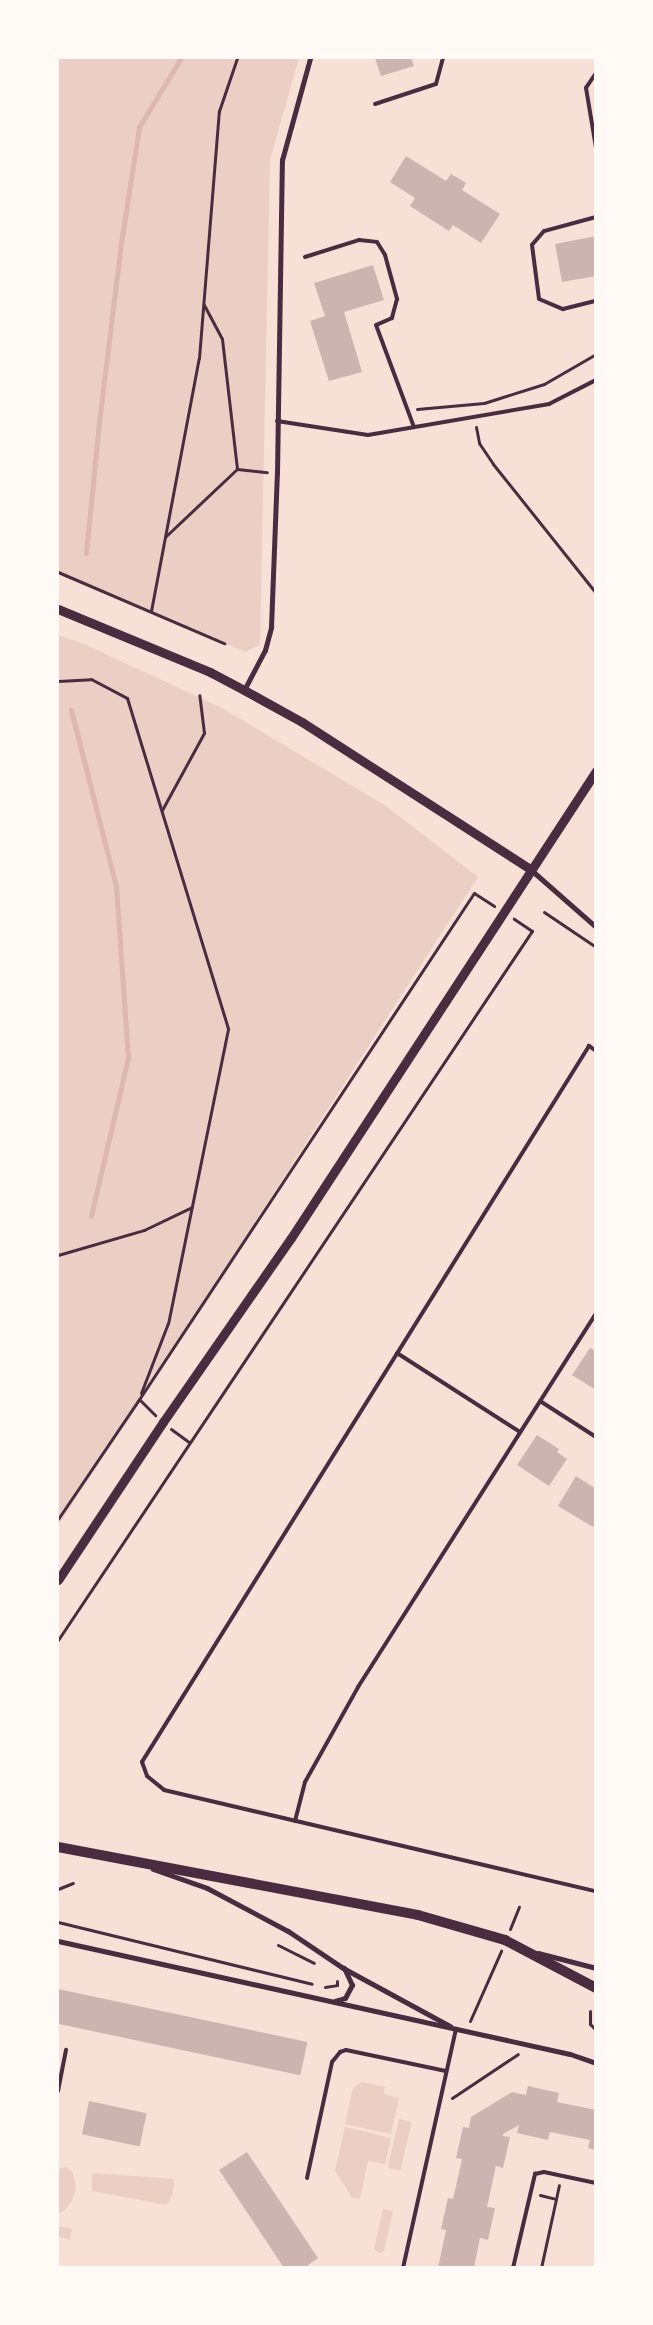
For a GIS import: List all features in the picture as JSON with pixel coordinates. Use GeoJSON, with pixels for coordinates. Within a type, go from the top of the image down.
{"type":"FeatureCollection","features":[{"type":"Feature","properties":{"kind":"main road"},"geometry":{"type":"LineString","coordinates":[[58,1847],[418,1915],[505,1940],[596,1988]]}},
{"type":"Feature","properties":{"kind":"street"},"geometry":{"type":"LineString","coordinates":[[244,690],[265,650],[271,627],[277,473],[282,160],[310,58]]}},
{"type":"Feature","properties":{"kind":"street"},"geometry":{"type":"LineString","coordinates":[[58,609],[202,668],[302,722],[530,869],[596,927]]}},
{"type":"Feature","properties":{"kind":"street"},"geometry":{"type":"LineString","coordinates":[[58,1580],[163,1422],[291,1238],[530,869],[596,771]]}},
{"type":"Feature","properties":{"kind":"street"},"geometry":{"type":"LineString","coordinates":[[124,1859],[207,1888],[288,1932],[343,1968],[456,2029]]}},
{"type":"Feature","properties":{"kind":"street"},"geometry":{"type":"LineString","coordinates":[[58,1941],[570,2054],[596,2063]]}},
{"type":"Feature","properties":{"kind":"street"},"geometry":{"type":"LineString","coordinates":[[528,1951],[596,1968]]}},
{"type":"Feature","properties":{"kind":"street"},"geometry":{"type":"LineString","coordinates":[[331,2001],[345,1998],[352,1985],[343,1968]]}},
{"type":"Feature","properties":{"kind":"lane"},"geometry":{"type":"LineString","coordinates":[[375,104],[436,84],[443,58]]}},
{"type":"Feature","properties":{"kind":"lane"},"geometry":{"type":"LineString","coordinates":[[596,73],[586,88],[596,148]]}},
{"type":"Feature","properties":{"kind":"lane"},"geometry":{"type":"LineString","coordinates":[[596,217],[544,231],[532,245],[539,298],[564,309],[596,301]]}},
{"type":"Feature","properties":{"kind":"lane"},"geometry":{"type":"LineString","coordinates":[[305,257],[359,240],[377,242],[385,255],[397,299],[392,318],[376,325],[414,428]]}},
{"type":"Feature","properties":{"kind":"lane"},"geometry":{"type":"LineString","coordinates":[[277,420],[368,436],[549,404],[596,380]]}},
{"type":"Feature","properties":{"kind":"lane"},"geometry":{"type":"LineString","coordinates":[[596,1051],[589,1046],[142,1762],[147,1776],[164,1790],[596,1891]]}},
{"type":"Feature","properties":{"kind":"lane"},"geometry":{"type":"LineString","coordinates":[[295,1821],[305,1782],[358,1687],[596,1313]]}},
{"type":"Feature","properties":{"kind":"lane"},"geometry":{"type":"LineString","coordinates":[[397,1353],[520,1432]]}},
{"type":"Feature","properties":{"kind":"lane"},"geometry":{"type":"LineString","coordinates":[[540,1401],[596,1437]]}},
{"type":"Feature","properties":{"kind":"lane"},"geometry":{"type":"LineString","coordinates":[[403,2268],[456,2029]]}},
{"type":"Feature","properties":{"kind":"lane"},"geometry":{"type":"LineString","coordinates":[[58,2091],[66,2050]]}},
{"type":"Feature","properties":{"kind":"lane"},"geometry":{"type":"LineString","coordinates":[[307,2178],[332,2062],[340,2052],[346,2050],[446,2071]]}},
{"type":"Feature","properties":{"kind":"lane"},"geometry":{"type":"LineString","coordinates":[[513,2268],[533,2178],[540,2172],[596,2183]]}},
{"type":"Feature","properties":{"kind":"path"},"geometry":{"type":"LineString","coordinates":[[151,610],[199,358],[219,110],[237,58]]}},
{"type":"Feature","properties":{"kind":"path"},"geometry":{"type":"LineString","coordinates":[[204,305],[222,339],[236,469]]}},
{"type":"Feature","properties":{"kind":"path"},"geometry":{"type":"LineString","coordinates":[[408,410],[484,403],[544,384],[596,354]]}},
{"type":"Feature","properties":{"kind":"path"},"geometry":{"type":"LineString","coordinates":[[474,417],[479,443],[493,464],[596,593]]}},
{"type":"Feature","properties":{"kind":"path"},"geometry":{"type":"LineString","coordinates":[[165,538],[236,469],[277,473]]}},
{"type":"Feature","properties":{"kind":"path"},"geometry":{"type":"LineString","coordinates":[[58,572],[151,610],[224,643]]}},
{"type":"Feature","properties":{"kind":"path"},"geometry":{"type":"LineString","coordinates":[[58,681],[91,679],[127,698],[228,1029],[168,1323],[138,1401]]}},
{"type":"Feature","properties":{"kind":"path"},"geometry":{"type":"LineString","coordinates":[[162,810],[204,733],[199,695]]}},
{"type":"Feature","properties":{"kind":"path"},"geometry":{"type":"LineString","coordinates":[[58,1519],[474,892],[532,930],[58,1640]]}},
{"type":"Feature","properties":{"kind":"path"},"geometry":{"type":"LineString","coordinates":[[544,912],[596,947]]}},
{"type":"Feature","properties":{"kind":"path"},"geometry":{"type":"LineString","coordinates":[[58,1254],[144,1230],[192,1206]]}},
{"type":"Feature","properties":{"kind":"path"},"geometry":{"type":"LineString","coordinates":[[138,1401],[189,1442]]}},
{"type":"Feature","properties":{"kind":"path"},"geometry":{"type":"LineString","coordinates":[[58,1889],[73,1883]]}},
{"type":"Feature","properties":{"kind":"path"},"geometry":{"type":"LineString","coordinates":[[58,1922],[328,1988],[337,1985],[338,1978]]}},
{"type":"Feature","properties":{"kind":"path"},"geometry":{"type":"LineString","coordinates":[[278,1945],[322,1968]]}},
{"type":"Feature","properties":{"kind":"path"},"geometry":{"type":"LineString","coordinates":[[465,2031],[491,1975]]}},
{"type":"Feature","properties":{"kind":"path"},"geometry":{"type":"LineString","coordinates":[[590,2011],[590,2024],[596,2030]]}},
{"type":"Feature","properties":{"kind":"path"},"geometry":{"type":"LineString","coordinates":[[439,2107],[518,2054]]}},
{"type":"Feature","properties":{"kind":"path"},"geometry":{"type":"LineString","coordinates":[[530,2193],[556,2199],[541,2268]]}},
{"type":"Feature","properties":{"kind":"shaded area"},"geometry":{"type":"Polygon","coordinates":[[[58,58],[299,58],[270,160],[260,645],[245,652],[58,573],[58,58]]]}},
{"type":"Feature","properties":{"kind":"shaded area"},"geometry":{"type":"Polygon","coordinates":[[[58,635],[84,644],[222,708],[386,806],[478,877],[58,1526],[58,635]]]}},
{"type":"Feature","properties":{"kind":"shaded area"},"geometry":{"type":"Polygon","coordinates":[[[362,2082],[385,2087],[384,2094],[399,2098],[391,2134],[345,2124],[353,2088],[362,2082]]]}},
{"type":"Feature","properties":{"kind":"shaded area"},"geometry":{"type":"Polygon","coordinates":[[[399,2119],[412,2122],[400,2171],[388,2168],[399,2119]]]}},
{"type":"Feature","properties":{"kind":"shaded area"},"geometry":{"type":"Polygon","coordinates":[[[345,2127],[391,2138],[385,2164],[368,2161],[360,2199],[352,2198],[335,2171],[345,2127]]]}},
{"type":"Feature","properties":{"kind":"shaded area"},"geometry":{"type":"Polygon","coordinates":[[[66,2167],[73,2173],[76,2189],[71,2203],[64,2211],[58,2214],[59,2169],[66,2167]]]}},
{"type":"Feature","properties":{"kind":"shaded area"},"geometry":{"type":"Polygon","coordinates":[[[92,2173],[174,2179],[173,2194],[167,2205],[92,2191],[92,2173]]]}},
{"type":"Feature","properties":{"kind":"shaded area"},"geometry":{"type":"Polygon","coordinates":[[[383,2209],[393,2211],[384,2251],[379,2253],[374,2249],[383,2209]]]}},
{"type":"Feature","properties":{"kind":"shaded area"},"geometry":{"type":"Polygon","coordinates":[[[58,2226],[72,2229],[70,2240],[58,2237],[58,2226]]]}},
{"type":"Feature","properties":{"kind":"building"},"geometry":{"type":"Polygon","coordinates":[[[375,58],[411,58],[414,66],[381,76],[375,58]]]}},
{"type":"Feature","properties":{"kind":"building"},"geometry":{"type":"Polygon","coordinates":[[[406,156],[446,181],[451,174],[466,183],[462,190],[500,214],[481,243],[453,225],[449,231],[410,206],[415,198],[390,182],[406,156]]]}},
{"type":"Feature","properties":{"kind":"building"},"geometry":{"type":"Polygon","coordinates":[[[596,236],[596,276],[562,282],[555,244],[596,236]]]}},
{"type":"Feature","properties":{"kind":"building"},"geometry":{"type":"Polygon","coordinates":[[[373,265],[384,300],[344,312],[362,372],[329,381],[310,321],[325,316],[314,283],[373,265]]]}},
{"type":"Feature","properties":{"kind":"building"},"geometry":{"type":"Polygon","coordinates":[[[590,1348],[596,1351],[596,1390],[572,1375],[590,1348]]]}},
{"type":"Feature","properties":{"kind":"building"},"geometry":{"type":"Polygon","coordinates":[[[537,1435],[559,1449],[557,1452],[567,1459],[549,1486],[517,1465],[537,1435]]]}},
{"type":"Feature","properties":{"kind":"building"},"geometry":{"type":"Polygon","coordinates":[[[576,1476],[596,1489],[596,1523],[593,1527],[558,1506],[576,1476]]]}},
{"type":"Feature","properties":{"kind":"building"},"geometry":{"type":"Polygon","coordinates":[[[58,1989],[307,2042],[300,2075],[58,2024],[58,1989]]]}},
{"type":"Feature","properties":{"kind":"building"},"geometry":{"type":"Polygon","coordinates":[[[528,2086],[559,2093],[557,2102],[596,2110],[596,2150],[588,2148],[590,2140],[550,2132],[548,2140],[517,2133],[519,2125],[503,2134],[503,2136],[510,2137],[503,2168],[496,2166],[487,2207],[495,2208],[488,2240],[480,2238],[474,2268],[438,2268],[446,2230],[441,2229],[448,2198],[453,2199],[462,2159],[456,2158],[463,2127],[469,2128],[471,2117],[512,2092],[526,2095],[528,2086]]]}},
{"type":"Feature","properties":{"kind":"building"},"geometry":{"type":"Polygon","coordinates":[[[89,2101],[147,2113],[140,2147],[82,2134],[89,2101]]]}},
{"type":"Feature","properties":{"kind":"building"},"geometry":{"type":"Polygon","coordinates":[[[247,2152],[318,2258],[304,2268],[284,2268],[219,2170],[247,2152]]]}},
{"type":"Feature","properties":{"kind":"waterway"},"geometry":{"type":"LineString","coordinates":[[86,553],[99,422],[120,250],[139,127],[181,58]]}},
{"type":"Feature","properties":{"kind":"waterway"},"geometry":{"type":"LineString","coordinates":[[71,710],[116,886],[128,1058],[91,1216]]}}]}
